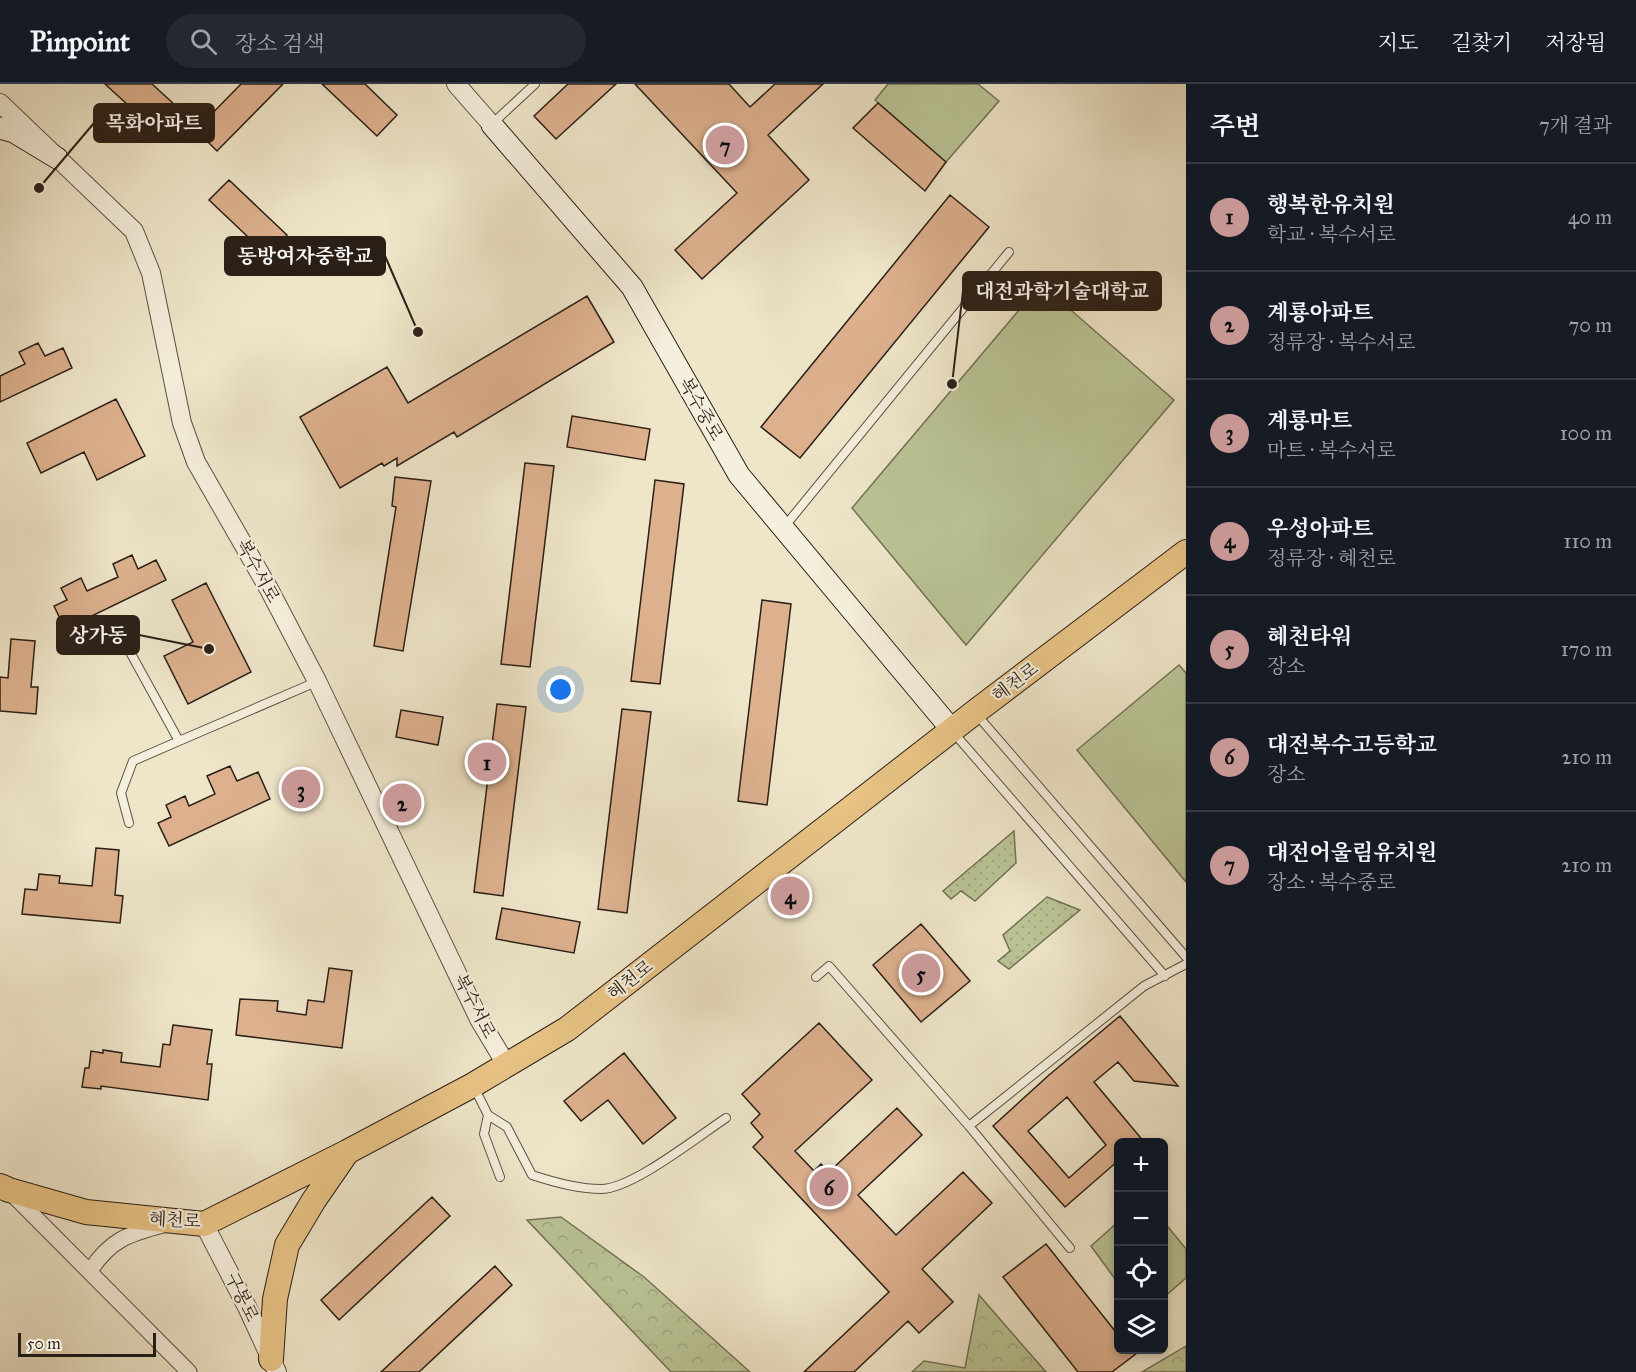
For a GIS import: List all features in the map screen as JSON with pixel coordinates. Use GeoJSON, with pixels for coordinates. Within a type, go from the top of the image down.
{"type":"FeatureCollection","features":[{"type":"Feature","properties":{"kind":"main road","name":"복수중로"},"geometry":{"type":"LineString","coordinates":[[492,125],[632,287],[739,475],[952,730]]}},
{"type":"Feature","properties":{"kind":"main road"},"geometry":{"type":"LineString","coordinates":[[0,128],[14,132],[57,158]]}},
{"type":"Feature","properties":{"kind":"main road","name":"혜천로"},"geometry":{"type":"LineString","coordinates":[[3,1191],[86,1212],[204,1224],[348,1152],[473,1085],[567,1029],[975,712],[1186,552]]}},
{"type":"Feature","properties":{"kind":"main road"},"geometry":{"type":"LineString","coordinates":[[274,1366],[274,1299],[287,1245],[314,1200],[348,1152]]}},
{"type":"Feature","properties":{"kind":"street","name":"복수중로"},"geometry":{"type":"LineString","coordinates":[[456,84],[492,125]]}},
{"type":"Feature","properties":{"kind":"street","name":"복수서로"},"geometry":{"type":"LineString","coordinates":[[0,103],[134,231],[151,273],[182,423],[196,462],[270,591],[317,681],[479,1019],[506,1064]]}},
{"type":"Feature","properties":{"kind":"street"},"geometry":{"type":"LineString","coordinates":[[3,1191],[90,1271],[189,1372]]}},
{"type":"Feature","properties":{"kind":"street"},"geometry":{"type":"LineString","coordinates":[[90,1271],[101,1254],[118,1240],[147,1229],[177,1222]]}},
{"type":"Feature","properties":{"kind":"street","name":"구봉로"},"geometry":{"type":"LineString","coordinates":[[204,1224],[247,1307],[274,1366]]}},
{"type":"Feature","properties":{"kind":"lane"},"geometry":{"type":"LineString","coordinates":[[492,125],[535,84]]}},
{"type":"Feature","properties":{"kind":"lane"},"geometry":{"type":"LineString","coordinates":[[784,528],[1009,252]]}},
{"type":"Feature","properties":{"kind":"lane"},"geometry":{"type":"LineString","coordinates":[[124,641],[179,741]]}},
{"type":"Feature","properties":{"kind":"lane"},"geometry":{"type":"LineString","coordinates":[[129,823],[121,793],[133,761],[317,681]]}},
{"type":"Feature","properties":{"kind":"lane"},"geometry":{"type":"LineString","coordinates":[[975,712],[1186,957]]}},
{"type":"Feature","properties":{"kind":"lane"},"geometry":{"type":"LineString","coordinates":[[952,730],[1165,976]]}},
{"type":"Feature","properties":{"kind":"lane"},"geometry":{"type":"LineString","coordinates":[[969,1126],[1144,986],[1186,964]]}},
{"type":"Feature","properties":{"kind":"lane"},"geometry":{"type":"LineString","coordinates":[[816,977],[829,966],[969,1126],[1070,1248]]}},
{"type":"Feature","properties":{"kind":"lane"},"geometry":{"type":"LineString","coordinates":[[473,1085],[488,1115],[507,1127],[532,1175],[602,1189],[629,1182],[726,1118]]}},
{"type":"Feature","properties":{"kind":"lane"},"geometry":{"type":"LineString","coordinates":[[488,1115],[484,1134],[500,1177]]}},
{"type":"Feature","properties":{"kind":"green space"},"geometry":{"type":"Polygon","coordinates":[[[888,84],[978,84],[999,101],[946,162],[875,100],[888,84]]]}},
{"type":"Feature","properties":{"kind":"green space"},"geometry":{"type":"Polygon","coordinates":[[[1041,284],[1174,400],[966,645],[852,508],[1041,284]]]}},
{"type":"Feature","properties":{"kind":"green space"},"geometry":{"type":"Polygon","coordinates":[[[1179,665],[1186,673],[1186,882],[1077,750],[1179,665]]]}},
{"type":"Feature","properties":{"kind":"green space"},"geometry":{"type":"Polygon","coordinates":[[[1014,831],[1016,863],[975,901],[961,891],[951,899],[943,891],[1014,831]]]}},
{"type":"Feature","properties":{"kind":"green space"},"geometry":{"type":"Polygon","coordinates":[[[1047,897],[1080,910],[1009,969],[998,961],[1010,951],[1003,935],[1047,897]]]}},
{"type":"Feature","properties":{"kind":"green space"},"geometry":{"type":"Polygon","coordinates":[[[561,1217],[644,1277],[750,1372],[671,1372],[527,1220],[561,1217]]]}},
{"type":"Feature","properties":{"kind":"green space"},"geometry":{"type":"Polygon","coordinates":[[[1114,1226],[1114,1278],[1091,1246],[1114,1226]]]}},
{"type":"Feature","properties":{"kind":"green space"},"geometry":{"type":"Polygon","coordinates":[[[1168,1227],[1186,1249],[1186,1278],[1168,1294],[1168,1227]]]}},
{"type":"Feature","properties":{"kind":"green space"},"geometry":{"type":"Polygon","coordinates":[[[979,1295],[1046,1372],[912,1372],[924,1361],[965,1368],[979,1295]]]}},
{"type":"Feature","properties":{"kind":"green space"},"geometry":{"type":"Polygon","coordinates":[[[1186,1346],[1186,1372],[1142,1372],[1186,1346]]]}},
{"type":"Feature","properties":{"kind":"building"},"geometry":{"type":"Polygon","coordinates":[[[105,84],[152,84],[186,115],[164,138],[105,84]]]}},
{"type":"Feature","properties":{"kind":"building"},"geometry":{"type":"Polygon","coordinates":[[[241,84],[283,84],[217,151],[196,130],[241,84]]]}},
{"type":"Feature","properties":{"kind":"building"},"geometry":{"type":"Polygon","coordinates":[[[322,84],[365,84],[397,115],[377,136],[322,84]]]}},
{"type":"Feature","properties":{"kind":"building"},"geometry":{"type":"Polygon","coordinates":[[[568,84],[616,84],[556,139],[534,116],[568,84]]]}},
{"type":"Feature","properties":{"kind":"building"},"geometry":{"type":"Polygon","coordinates":[[[635,84],[729,84],[750,107],[775,84],[823,84],[768,135],[809,180],[702,279],[675,250],[737,193],[635,84]]]}},
{"type":"Feature","properties":{"kind":"building"},"geometry":{"type":"Polygon","coordinates":[[[878,103],[946,162],[925,191],[853,128],[878,103]]]}},
{"type":"Feature","properties":{"kind":"building"},"geometry":{"type":"Polygon","coordinates":[[[229,180],[287,235],[267,255],[209,200],[229,180]]]}},
{"type":"Feature","properties":{"kind":"building"},"geometry":{"type":"Polygon","coordinates":[[[950,195],[989,227],[800,458],[761,427],[950,195]]]}},
{"type":"Feature","properties":{"kind":"building"},"geometry":{"type":"Polygon","coordinates":[[[587,296],[614,342],[457,437],[454,432],[397,466],[397,458],[384,466],[382,463],[340,488],[300,417],[387,367],[408,403],[587,296]]]}},
{"type":"Feature","properties":{"kind":"building"},"geometry":{"type":"Polygon","coordinates":[[[38,343],[45,356],[63,348],[72,368],[0,402],[0,376],[25,364],[19,352],[38,343]]]}},
{"type":"Feature","properties":{"kind":"building"},"geometry":{"type":"Polygon","coordinates":[[[116,399],[145,456],[97,480],[84,452],[41,473],[27,443],[116,399]]]}},
{"type":"Feature","properties":{"kind":"building"},"geometry":{"type":"Polygon","coordinates":[[[572,416],[650,429],[645,460],[567,447],[572,416]]]}},
{"type":"Feature","properties":{"kind":"building"},"geometry":{"type":"Polygon","coordinates":[[[525,463],[554,466],[530,667],[501,664],[525,463]]]}},
{"type":"Feature","properties":{"kind":"building"},"geometry":{"type":"Polygon","coordinates":[[[395,477],[431,481],[403,651],[374,646],[396,507],[392,506],[395,477]]]}},
{"type":"Feature","properties":{"kind":"building"},"geometry":{"type":"Polygon","coordinates":[[[655,480],[684,484],[660,684],[631,681],[655,480]]]}},
{"type":"Feature","properties":{"kind":"building"},"geometry":{"type":"Polygon","coordinates":[[[132,555],[138,569],[156,560],[166,580],[65,629],[54,606],[67,600],[61,588],[81,578],[87,591],[118,577],[113,564],[132,555]]]}},
{"type":"Feature","properties":{"kind":"building"},"geometry":{"type":"Polygon","coordinates":[[[206,583],[251,672],[188,704],[164,656],[193,642],[172,600],[206,583]]]}},
{"type":"Feature","properties":{"kind":"building"},"geometry":{"type":"Polygon","coordinates":[[[762,600],[791,604],[767,805],[738,801],[762,600]]]}},
{"type":"Feature","properties":{"kind":"building"},"geometry":{"type":"Polygon","coordinates":[[[11,639],[35,641],[31,687],[38,687],[36,714],[0,711],[0,677],[8,678],[11,639]]]}},
{"type":"Feature","properties":{"kind":"building"},"geometry":{"type":"Polygon","coordinates":[[[497,704],[526,707],[503,896],[474,892],[497,704]]]}},
{"type":"Feature","properties":{"kind":"building"},"geometry":{"type":"Polygon","coordinates":[[[622,709],[651,712],[627,913],[598,909],[622,709]]]}},
{"type":"Feature","properties":{"kind":"building"},"geometry":{"type":"Polygon","coordinates":[[[401,710],[443,717],[438,745],[396,737],[401,710]]]}},
{"type":"Feature","properties":{"kind":"building"},"geometry":{"type":"Polygon","coordinates":[[[230,766],[237,781],[258,772],[270,799],[169,846],[158,823],[171,817],[166,805],[185,796],[189,806],[215,794],[207,776],[230,766]]]}},
{"type":"Feature","properties":{"kind":"building"},"geometry":{"type":"Polygon","coordinates":[[[96,848],[119,850],[115,895],[123,896],[120,923],[22,914],[25,889],[37,890],[39,874],[60,876],[59,883],[92,886],[96,848]]]}},
{"type":"Feature","properties":{"kind":"building"},"geometry":{"type":"Polygon","coordinates":[[[502,908],[580,922],[574,953],[496,939],[502,908]]]}},
{"type":"Feature","properties":{"kind":"building"},"geometry":{"type":"Polygon","coordinates":[[[921,924],[970,981],[921,1022],[873,965],[921,924]]]}},
{"type":"Feature","properties":{"kind":"building"},"geometry":{"type":"Polygon","coordinates":[[[329,968],[352,971],[342,1048],[236,1035],[240,999],[278,1001],[277,1011],[306,1015],[308,1000],[324,1002],[329,968]]]}},
{"type":"Feature","properties":{"kind":"building"},"geometry":{"type":"Polygon","coordinates":[[[1120,1016],[1178,1086],[1134,1081],[1118,1062],[1094,1082],[1141,1138],[1114,1138],[1114,1164],[1065,1207],[993,1126],[1049,1075],[1120,1016]],[[1067,1097],[1028,1131],[1069,1178],[1106,1145],[1067,1097]]]}},
{"type":"Feature","properties":{"kind":"building"},"geometry":{"type":"Polygon","coordinates":[[[819,1023],[872,1080],[795,1151],[814,1171],[821,1164],[829,1172],[897,1108],[922,1135],[858,1195],[896,1235],[963,1172],[992,1203],[922,1269],[953,1302],[919,1333],[908,1321],[854,1372],[804,1372],[889,1292],[753,1147],[763,1137],[751,1123],[760,1114],[742,1094],[819,1023]]]}},
{"type":"Feature","properties":{"kind":"building"},"geometry":{"type":"Polygon","coordinates":[[[173,1025],[212,1030],[207,1064],[212,1064],[208,1100],[101,1086],[101,1089],[82,1087],[85,1068],[89,1068],[91,1051],[122,1053],[121,1062],[160,1067],[163,1044],[170,1045],[173,1025]]]}},
{"type":"Feature","properties":{"kind":"building"},"geometry":{"type":"Polygon","coordinates":[[[624,1053],[676,1118],[643,1144],[608,1100],[581,1121],[564,1101],[624,1053]]]}},
{"type":"Feature","properties":{"kind":"building"},"geometry":{"type":"Polygon","coordinates":[[[432,1197],[450,1216],[339,1320],[321,1300],[432,1197]]]}},
{"type":"Feature","properties":{"kind":"building"},"geometry":{"type":"Polygon","coordinates":[[[1046,1244],[1114,1330],[1114,1354],[1136,1354],[1112,1372],[1078,1372],[1003,1277],[1046,1244]]]}},
{"type":"Feature","properties":{"kind":"building"},"geometry":{"type":"Polygon","coordinates":[[[495,1266],[512,1285],[419,1372],[381,1372],[495,1266]]]}},
{"type":"Feature","properties":{"kind":"place","name":"대전어울림유치원"},"geometry":{"type":"Point","coordinates":[725,145]}},
{"type":"Feature","properties":{"kind":"place","name":"목화아파트"},"geometry":{"type":"Point","coordinates":[39,188]}},
{"type":"Feature","properties":{"kind":"place","name":"동방여자중학교"},"geometry":{"type":"Point","coordinates":[418,332]}},
{"type":"Feature","properties":{"kind":"place","name":"대전과학기술대학교"},"geometry":{"type":"Point","coordinates":[952,384]}},
{"type":"Feature","properties":{"kind":"place","name":"상가동"},"geometry":{"type":"Point","coordinates":[209,649]}},
{"type":"Feature","properties":{"kind":"place","name":"행복한유치원"},"geometry":{"type":"Point","coordinates":[487,762]}},
{"type":"Feature","properties":{"kind":"place","name":"계룡마트"},"geometry":{"type":"Point","coordinates":[301,789]}},
{"type":"Feature","properties":{"kind":"place","name":"계룡아파트"},"geometry":{"type":"Point","coordinates":[402,803]}},
{"type":"Feature","properties":{"kind":"place","name":"우성아파트"},"geometry":{"type":"Point","coordinates":[790,896]}},
{"type":"Feature","properties":{"kind":"place","name":"혜천타워"},"geometry":{"type":"Point","coordinates":[921,973]}},
{"type":"Feature","properties":{"kind":"place","name":"대전복수고등학교"},"geometry":{"type":"Point","coordinates":[829,1187]}}]}
